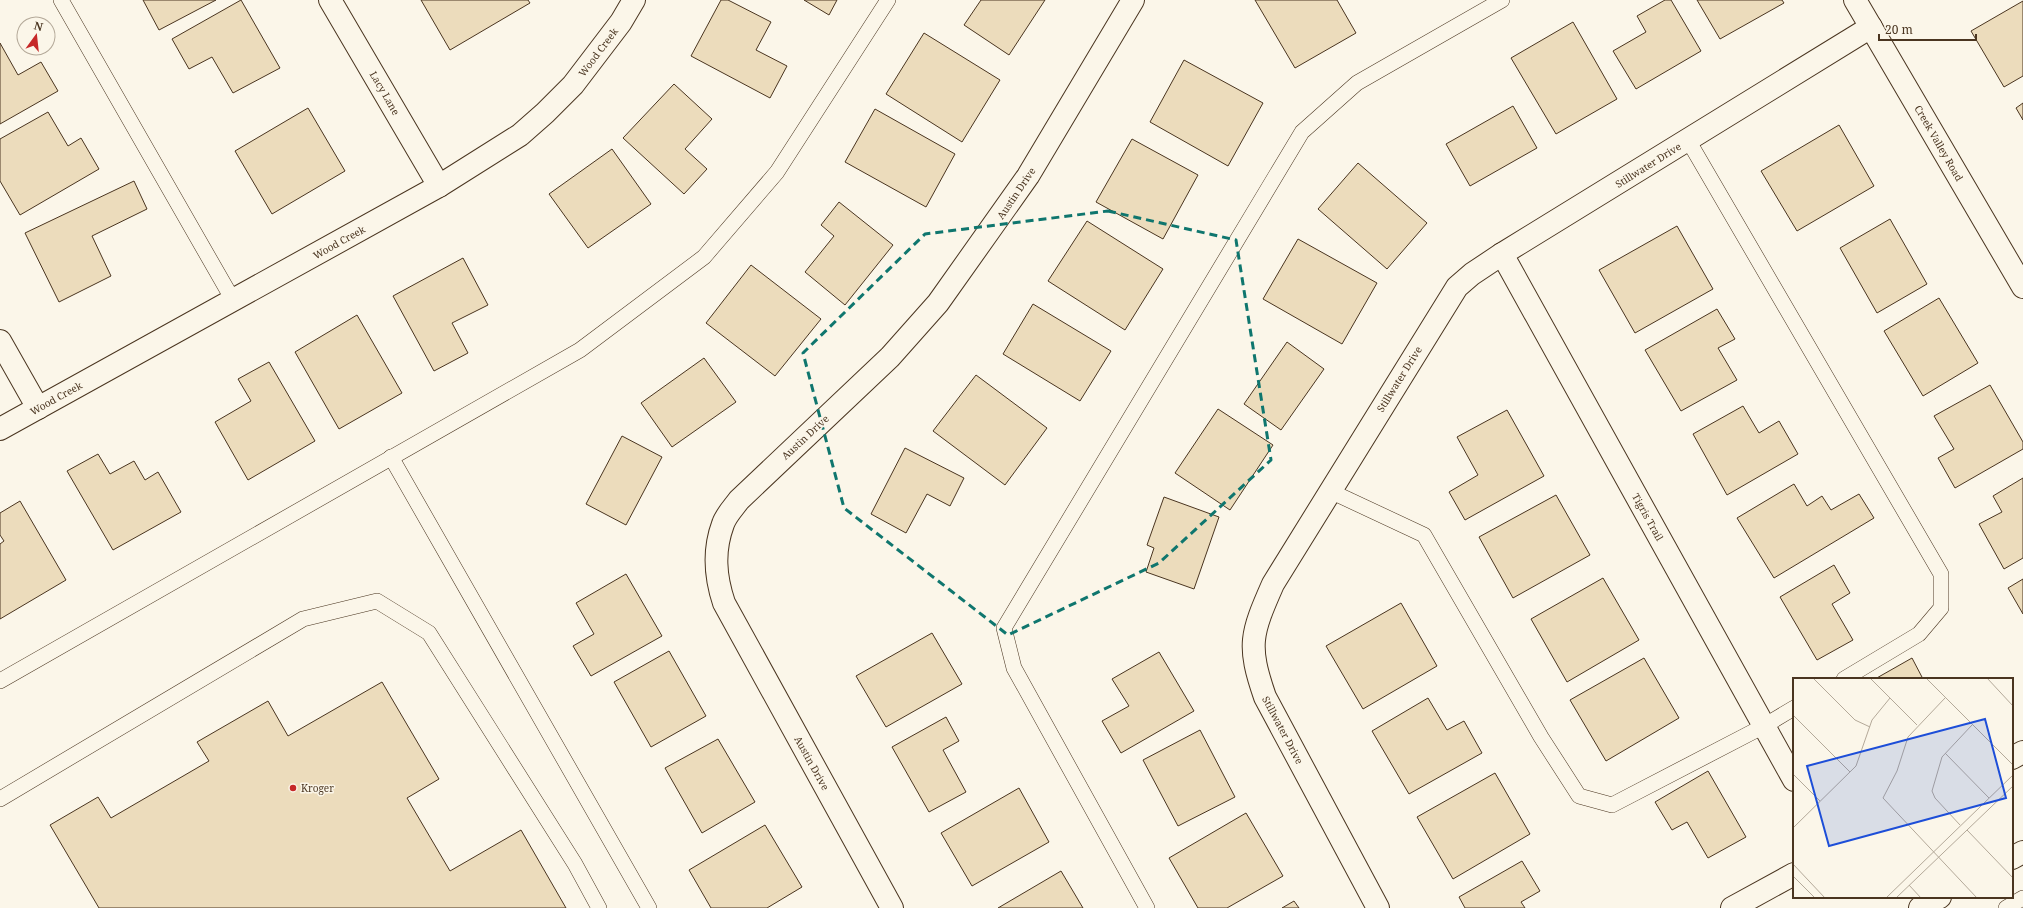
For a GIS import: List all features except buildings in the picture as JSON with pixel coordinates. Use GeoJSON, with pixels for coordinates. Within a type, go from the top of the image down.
{"type":"FeatureCollection","features":[{"type":"Feature","properties":{"kind":"street","name":"Lacy Lane"},"geometry":{"type":"LineString","coordinates":[[330,0],[439,186]]}},
{"type":"Feature","properties":{"kind":"street","name":"Wood Creek"},"geometry":{"type":"LineString","coordinates":[[0,429],[439,186],[520,135],[573,85],[621,22],[634,0]]}},
{"type":"Feature","properties":{"kind":"street","name":"Austin Drive"},"geometry":{"type":"LineString","coordinates":[[892,908],[724,603],[717,581],[716,550],[724,523],[739,500],[890,357],[938,303],[1028,176],[1133,0]]}},
{"type":"Feature","properties":{"kind":"street","name":"Creek Valley Road"},"geometry":{"type":"LineString","coordinates":[[1855,0],[2023,286]]}},
{"type":"Feature","properties":{"kind":"street","name":"Stillwater Drive"},"geometry":{"type":"LineString","coordinates":[[1378,908],[1265,697],[1255,668],[1252,645],[1257,619],[1273,584],[1457,287],[1472,274],[1502,254],[1871,27]]}},
{"type":"Feature","properties":{"kind":"street","name":"Tigris Trail"},"geometry":{"type":"LineString","coordinates":[[1502,254],[1793,778]]}},
{"type":"Feature","properties":{"kind":"street"},"geometry":{"type":"LineString","coordinates":[[0,341],[38,408]]}},
{"type":"Feature","properties":{"kind":"street"},"geometry":{"type":"LineString","coordinates":[[2013,757],[2023,752]]}},
{"type":"Feature","properties":{"kind":"street"},"geometry":{"type":"LineString","coordinates":[[2013,857],[2023,852]]}},
{"type":"Feature","properties":{"kind":"street"},"geometry":{"type":"LineString","coordinates":[[1732,908],[1793,875]]}},
{"type":"Feature","properties":{"kind":"street"},"geometry":{"type":"LineString","coordinates":[[1920,908],[1938,898]]}},
{"type":"Feature","properties":{"kind":"lane"},"geometry":{"type":"LineString","coordinates":[[61,0],[233,300]]}},
{"type":"Feature","properties":{"kind":"lane"},"geometry":{"type":"LineString","coordinates":[[0,680],[580,350],[704,257],[777,172],[888,0]]}},
{"type":"Feature","properties":{"kind":"lane"},"geometry":{"type":"LineString","coordinates":[[1147,908],[1014,668],[1004,628],[1302,132],[1357,83],[1502,0]]}},
{"type":"Feature","properties":{"kind":"lane"},"geometry":{"type":"LineString","coordinates":[[1688,140],[1941,574],[1941,608],[1919,634],[1846,678]]}},
{"type":"Feature","properties":{"kind":"lane"},"geometry":{"type":"LineString","coordinates":[[391,457],[649,908]]}},
{"type":"Feature","properties":{"kind":"lane"},"geometry":{"type":"LineString","coordinates":[[1330,491],[1424,535],[1541,737],[1579,796],[1612,805],[1764,726],[1793,709]]}},
{"type":"Feature","properties":{"kind":"lane"},"geometry":{"type":"LineString","coordinates":[[0,799],[303,619],[377,602],[429,633],[575,864],[599,908]]}},
{"type":"Feature","properties":{"kind":"lane"},"geometry":{"type":"LineString","coordinates":[[2006,908],[2023,898]]}},
{"type":"Feature","properties":{"kind":"highlighted area"},"geometry":{"type":"Polygon","coordinates":[[[1108,211],[1236,240],[1271,460],[1159,563],[1008,635],[844,508],[803,353],[925,234],[1108,211]]]}},
{"type":"Feature","properties":{"kind":"place","name":"Kroger"},"geometry":{"type":"Point","coordinates":[293,788]}}]}
